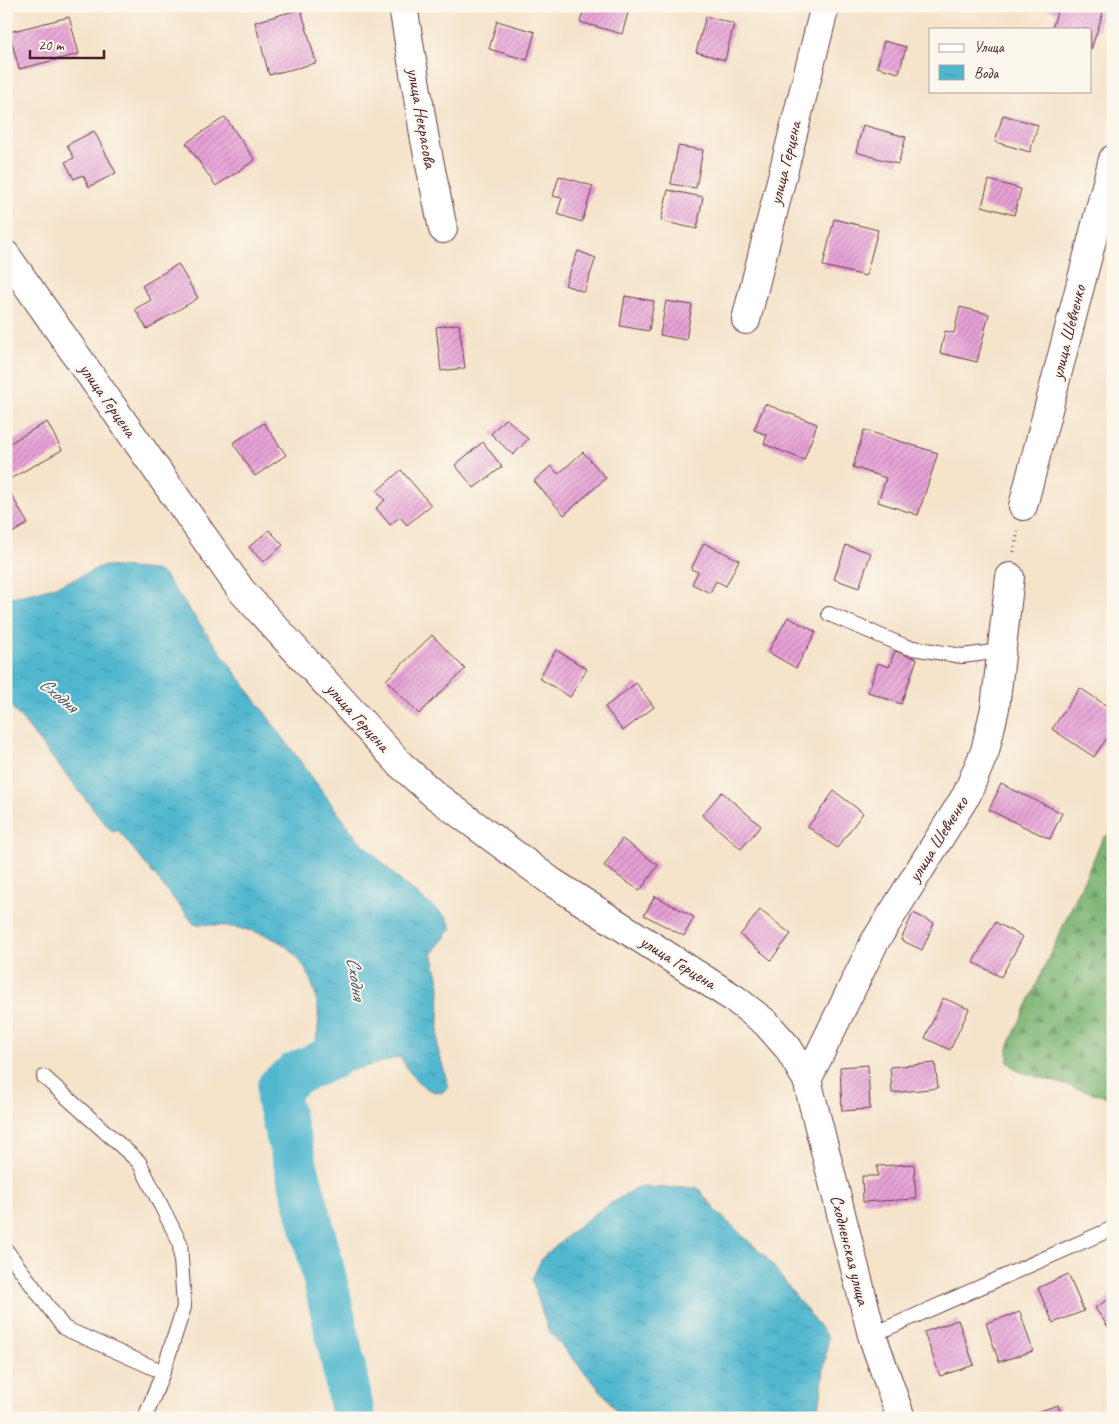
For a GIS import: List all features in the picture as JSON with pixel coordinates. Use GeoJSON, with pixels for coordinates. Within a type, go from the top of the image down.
{"type":"FeatureCollection","features":[{"type":"Feature","properties":{"kind":"street","name":"улица Некрасова"},"geometry":{"type":"LineString","coordinates":[[403,6],[442,229]]}},
{"type":"Feature","properties":{"kind":"street","name":"улица Герцена"},"geometry":{"type":"LineString","coordinates":[[746,320],[825,6]]}},
{"type":"Feature","properties":{"kind":"street","name":"улица Шевченко"},"geometry":{"type":"LineString","coordinates":[[1023,506],[1113,159]]}},
{"type":"Feature","properties":{"kind":"street","name":"улица Герцена"},"geometry":{"type":"LineString","coordinates":[[6,254],[241,590],[401,764],[436,796],[552,882],[735,999],[766,1023],[788,1048],[806,1080]]}},
{"type":"Feature","properties":{"kind":"street","name":"улица Шевченко"},"geometry":{"type":"LineString","coordinates":[[806,1080],[874,943],[967,794],[985,751],[995,708],[1010,577]]}},
{"type":"Feature","properties":{"kind":"street","name":"Сходненская улица"},"geometry":{"type":"LineString","coordinates":[[806,1080],[872,1335],[901,1418]]}},
{"type":"Feature","properties":{"kind":"lane"},"geometry":{"type":"LineString","coordinates":[[829,614],[907,647],[962,656],[1001,651]]}},
{"type":"Feature","properties":{"kind":"lane"},"geometry":{"type":"LineString","coordinates":[[44,1077],[139,1162],[180,1243],[184,1307],[163,1372],[145,1418]]}},
{"type":"Feature","properties":{"kind":"lane"},"geometry":{"type":"LineString","coordinates":[[872,1335],[1109,1230]]}},
{"type":"Feature","properties":{"kind":"lane"},"geometry":{"type":"LineString","coordinates":[[6,1250],[64,1328],[163,1372]]}},
{"type":"Feature","properties":{"kind":"path"},"geometry":{"type":"LineString","coordinates":[[1010,577],[1023,506]]}},
{"type":"Feature","properties":{"kind":"green space"},"geometry":{"type":"Polygon","coordinates":[[[1113,832],[1113,1099],[1018,1071],[1008,1062],[1008,1047],[1103,838],[1113,832]]]}},
{"type":"Feature","properties":{"kind":"water"},"geometry":{"type":"Polygon","coordinates":[[[103,566],[155,570],[164,575],[355,836],[404,884],[447,918],[452,928],[432,953],[440,985],[438,1050],[449,1087],[441,1093],[421,1085],[400,1057],[299,1085],[292,1069],[307,1056],[315,1044],[318,1012],[312,983],[306,970],[297,958],[288,947],[256,932],[225,926],[194,924],[117,829],[112,832],[6,700],[6,597],[50,588],[103,566]]]}},
{"type":"Feature","properties":{"kind":"water"},"geometry":{"type":"Polygon","coordinates":[[[637,1187],[698,1188],[718,1213],[765,1256],[828,1338],[818,1418],[621,1418],[607,1398],[548,1330],[532,1279],[542,1258],[594,1214],[637,1187]]]}},
{"type":"Feature","properties":{"kind":"building"},"geometry":{"type":"Polygon","coordinates":[[[585,6],[630,6],[622,34],[580,22],[585,6]]]}},
{"type":"Feature","properties":{"kind":"building"},"geometry":{"type":"Polygon","coordinates":[[[1096,6],[1104,9],[1092,47],[1092,28],[1052,28],[1057,12],[1040,7],[1096,6]]]}},
{"type":"Feature","properties":{"kind":"building"},"geometry":{"type":"Polygon","coordinates":[[[301,9],[316,63],[269,75],[255,22],[301,9]]]}},
{"type":"Feature","properties":{"kind":"building"},"geometry":{"type":"Polygon","coordinates":[[[706,16],[734,24],[725,60],[696,52],[706,16]]]}},
{"type":"Feature","properties":{"kind":"building"},"geometry":{"type":"Polygon","coordinates":[[[69,17],[79,54],[19,69],[9,32],[69,17]]]}},
{"type":"Feature","properties":{"kind":"building"},"geometry":{"type":"Polygon","coordinates":[[[497,21],[535,32],[527,60],[489,49],[497,21]]]}},
{"type":"Feature","properties":{"kind":"building"},"geometry":{"type":"Polygon","coordinates":[[[884,41],[906,47],[899,73],[877,67],[884,41]]]}},
{"type":"Feature","properties":{"kind":"building"},"geometry":{"type":"Polygon","coordinates":[[[1003,115],[1038,125],[1030,152],[995,142],[1003,115]]]}},
{"type":"Feature","properties":{"kind":"building"},"geometry":{"type":"Polygon","coordinates":[[[225,117],[255,160],[216,186],[186,143],[225,117]]]}},
{"type":"Feature","properties":{"kind":"building"},"geometry":{"type":"Polygon","coordinates":[[[863,125],[906,137],[898,164],[856,152],[863,125]]]}},
{"type":"Feature","properties":{"kind":"building"},"geometry":{"type":"Polygon","coordinates":[[[94,131],[116,173],[89,187],[83,175],[74,179],[65,162],[74,158],[67,145],[94,131]]]}},
{"type":"Feature","properties":{"kind":"building"},"geometry":{"type":"Polygon","coordinates":[[[678,146],[703,150],[696,188],[671,184],[678,146]]]}},
{"type":"Feature","properties":{"kind":"building"},"geometry":{"type":"Polygon","coordinates":[[[559,176],[593,186],[582,222],[557,214],[562,198],[553,196],[559,176]]]}},
{"type":"Feature","properties":{"kind":"building"},"geometry":{"type":"Polygon","coordinates":[[[989,180],[1021,189],[1014,215],[982,206],[989,180]]]}},
{"type":"Feature","properties":{"kind":"building"},"geometry":{"type":"Polygon","coordinates":[[[668,190],[703,197],[697,229],[661,221],[668,190]]]}},
{"type":"Feature","properties":{"kind":"building"},"geometry":{"type":"Polygon","coordinates":[[[834,219],[878,230],[866,276],[823,266],[834,219]]]}},
{"type":"Feature","properties":{"kind":"building"},"geometry":{"type":"Polygon","coordinates":[[[578,251],[596,258],[584,292],[565,285],[578,251]]]}},
{"type":"Feature","properties":{"kind":"building"},"geometry":{"type":"Polygon","coordinates":[[[178,264],[198,298],[147,329],[135,309],[151,300],[142,286],[178,264]]]}},
{"type":"Feature","properties":{"kind":"building"},"geometry":{"type":"Polygon","coordinates":[[[625,296],[654,301],[649,331],[620,326],[625,296]]]}},
{"type":"Feature","properties":{"kind":"building"},"geometry":{"type":"Polygon","coordinates":[[[666,301],[692,305],[686,340],[660,335],[666,301]]]}},
{"type":"Feature","properties":{"kind":"building"},"geometry":{"type":"Polygon","coordinates":[[[960,307],[989,314],[977,362],[940,353],[945,331],[954,333],[960,307]]]}},
{"type":"Feature","properties":{"kind":"building"},"geometry":{"type":"Polygon","coordinates":[[[459,324],[465,368],[441,371],[436,327],[459,324]]]}},
{"type":"Feature","properties":{"kind":"building"},"geometry":{"type":"Polygon","coordinates":[[[765,404],[817,424],[804,460],[764,444],[767,435],[754,430],[765,404]]]}},
{"type":"Feature","properties":{"kind":"building"},"geometry":{"type":"Polygon","coordinates":[[[506,418],[528,439],[513,455],[491,434],[506,418]]]}},
{"type":"Feature","properties":{"kind":"building"},"geometry":{"type":"Polygon","coordinates":[[[47,422],[62,450],[6,481],[6,445],[47,422]]]}},
{"type":"Feature","properties":{"kind":"building"},"geometry":{"type":"Polygon","coordinates":[[[264,423],[286,455],[255,476],[233,443],[264,423]]]}},
{"type":"Feature","properties":{"kind":"building"},"geometry":{"type":"Polygon","coordinates":[[[864,430],[938,453],[918,515],[878,502],[886,478],[853,467],[864,430]]]}},
{"type":"Feature","properties":{"kind":"building"},"geometry":{"type":"Polygon","coordinates":[[[483,442],[502,467],[474,488],[455,465],[483,442]]]}},
{"type":"Feature","properties":{"kind":"building"},"geometry":{"type":"Polygon","coordinates":[[[583,452],[606,478],[564,515],[534,481],[551,466],[558,474],[583,452]]]}},
{"type":"Feature","properties":{"kind":"building"},"geometry":{"type":"Polygon","coordinates":[[[401,470],[431,505],[407,525],[400,517],[390,525],[376,508],[385,500],[377,491],[401,470]]]}},
{"type":"Feature","properties":{"kind":"building"},"geometry":{"type":"Polygon","coordinates":[[[6,485],[28,524],[6,536],[6,485]]]}},
{"type":"Feature","properties":{"kind":"building"},"geometry":{"type":"Polygon","coordinates":[[[269,530],[283,545],[263,562],[249,547],[269,530]]]}},
{"type":"Feature","properties":{"kind":"building"},"geometry":{"type":"Polygon","coordinates":[[[704,543],[739,560],[726,586],[716,581],[710,593],[692,584],[698,572],[691,569],[704,543]]]}},
{"type":"Feature","properties":{"kind":"building"},"geometry":{"type":"Polygon","coordinates":[[[846,545],[871,553],[859,588],[834,579],[846,545]]]}},
{"type":"Feature","properties":{"kind":"building"},"geometry":{"type":"Polygon","coordinates":[[[788,617],[816,632],[796,668],[768,652],[788,617]]]}},
{"type":"Feature","properties":{"kind":"building"},"geometry":{"type":"Polygon","coordinates":[[[432,635],[465,669],[419,714],[386,680],[432,635]]]}},
{"type":"Feature","properties":{"kind":"building"},"geometry":{"type":"Polygon","coordinates":[[[556,650],[587,669],[570,697],[539,678],[556,650]]]}},
{"type":"Feature","properties":{"kind":"building"},"geometry":{"type":"Polygon","coordinates":[[[895,651],[917,659],[901,704],[868,692],[878,663],[889,667],[895,651]]]}},
{"type":"Feature","properties":{"kind":"building"},"geometry":{"type":"Polygon","coordinates":[[[636,683],[654,707],[623,731],[605,707],[636,683]]]}},
{"type":"Feature","properties":{"kind":"building"},"geometry":{"type":"Polygon","coordinates":[[[1080,688],[1113,710],[1113,744],[1106,739],[1094,757],[1052,729],[1080,688]]]}},
{"type":"Feature","properties":{"kind":"building"},"geometry":{"type":"Polygon","coordinates":[[[1001,784],[1062,813],[1050,839],[989,810],[1001,784]]]}},
{"type":"Feature","properties":{"kind":"building"},"geometry":{"type":"Polygon","coordinates":[[[834,791],[863,813],[837,848],[808,827],[834,791]]]}},
{"type":"Feature","properties":{"kind":"building"},"geometry":{"type":"Polygon","coordinates":[[[722,792],[761,826],[741,849],[702,815],[722,792]]]}},
{"type":"Feature","properties":{"kind":"building"},"geometry":{"type":"Polygon","coordinates":[[[622,839],[658,865],[640,891],[604,866],[622,839]]]}},
{"type":"Feature","properties":{"kind":"building"},"geometry":{"type":"Polygon","coordinates":[[[655,896],[694,917],[684,936],[644,915],[655,896]]]}},
{"type":"Feature","properties":{"kind":"building"},"geometry":{"type":"Polygon","coordinates":[[[760,910],[791,934],[771,960],[740,935],[760,910]]]}},
{"type":"Feature","properties":{"kind":"building"},"geometry":{"type":"Polygon","coordinates":[[[913,913],[934,923],[922,950],[901,940],[913,913]]]}},
{"type":"Feature","properties":{"kind":"building"},"geometry":{"type":"Polygon","coordinates":[[[995,922],[1023,937],[1001,977],[973,962],[995,922]]]}},
{"type":"Feature","properties":{"kind":"building"},"geometry":{"type":"Polygon","coordinates":[[[943,998],[969,1009],[950,1050],[925,1038],[943,998]]]}},
{"type":"Feature","properties":{"kind":"building"},"geometry":{"type":"Polygon","coordinates":[[[935,1063],[938,1088],[892,1093],[890,1067],[935,1063]]]}},
{"type":"Feature","properties":{"kind":"building"},"geometry":{"type":"Polygon","coordinates":[[[868,1065],[870,1109],[842,1111],[840,1067],[868,1065]]]}},
{"type":"Feature","properties":{"kind":"building"},"geometry":{"type":"Polygon","coordinates":[[[914,1164],[916,1199],[863,1202],[862,1176],[878,1176],[877,1166],[914,1164]]]}},
{"type":"Feature","properties":{"kind":"building"},"geometry":{"type":"Polygon","coordinates":[[[1068,1274],[1084,1311],[1053,1323],[1038,1288],[1068,1274]]]}},
{"type":"Feature","properties":{"kind":"building"},"geometry":{"type":"Polygon","coordinates":[[[1113,1296],[1113,1334],[1095,1308],[1113,1296]]]}},
{"type":"Feature","properties":{"kind":"building"},"geometry":{"type":"Polygon","coordinates":[[[1020,1312],[1033,1351],[999,1362],[986,1323],[1020,1312]]]}},
{"type":"Feature","properties":{"kind":"building"},"geometry":{"type":"Polygon","coordinates":[[[958,1320],[974,1365],[940,1376],[924,1332],[958,1320]]]}},
{"type":"Feature","properties":{"kind":"building"},"geometry":{"type":"Polygon","coordinates":[[[1058,1405],[1062,1418],[1023,1418],[1023,1417],[1058,1405]]]}},
{"type":"Feature","properties":{"kind":"waterway","name":"Сходня"},"geometry":{"type":"LineString","coordinates":[[341,1041],[331,1058],[295,1074],[279,1087],[278,1100],[310,1218],[329,1298],[353,1418]]}}]}
